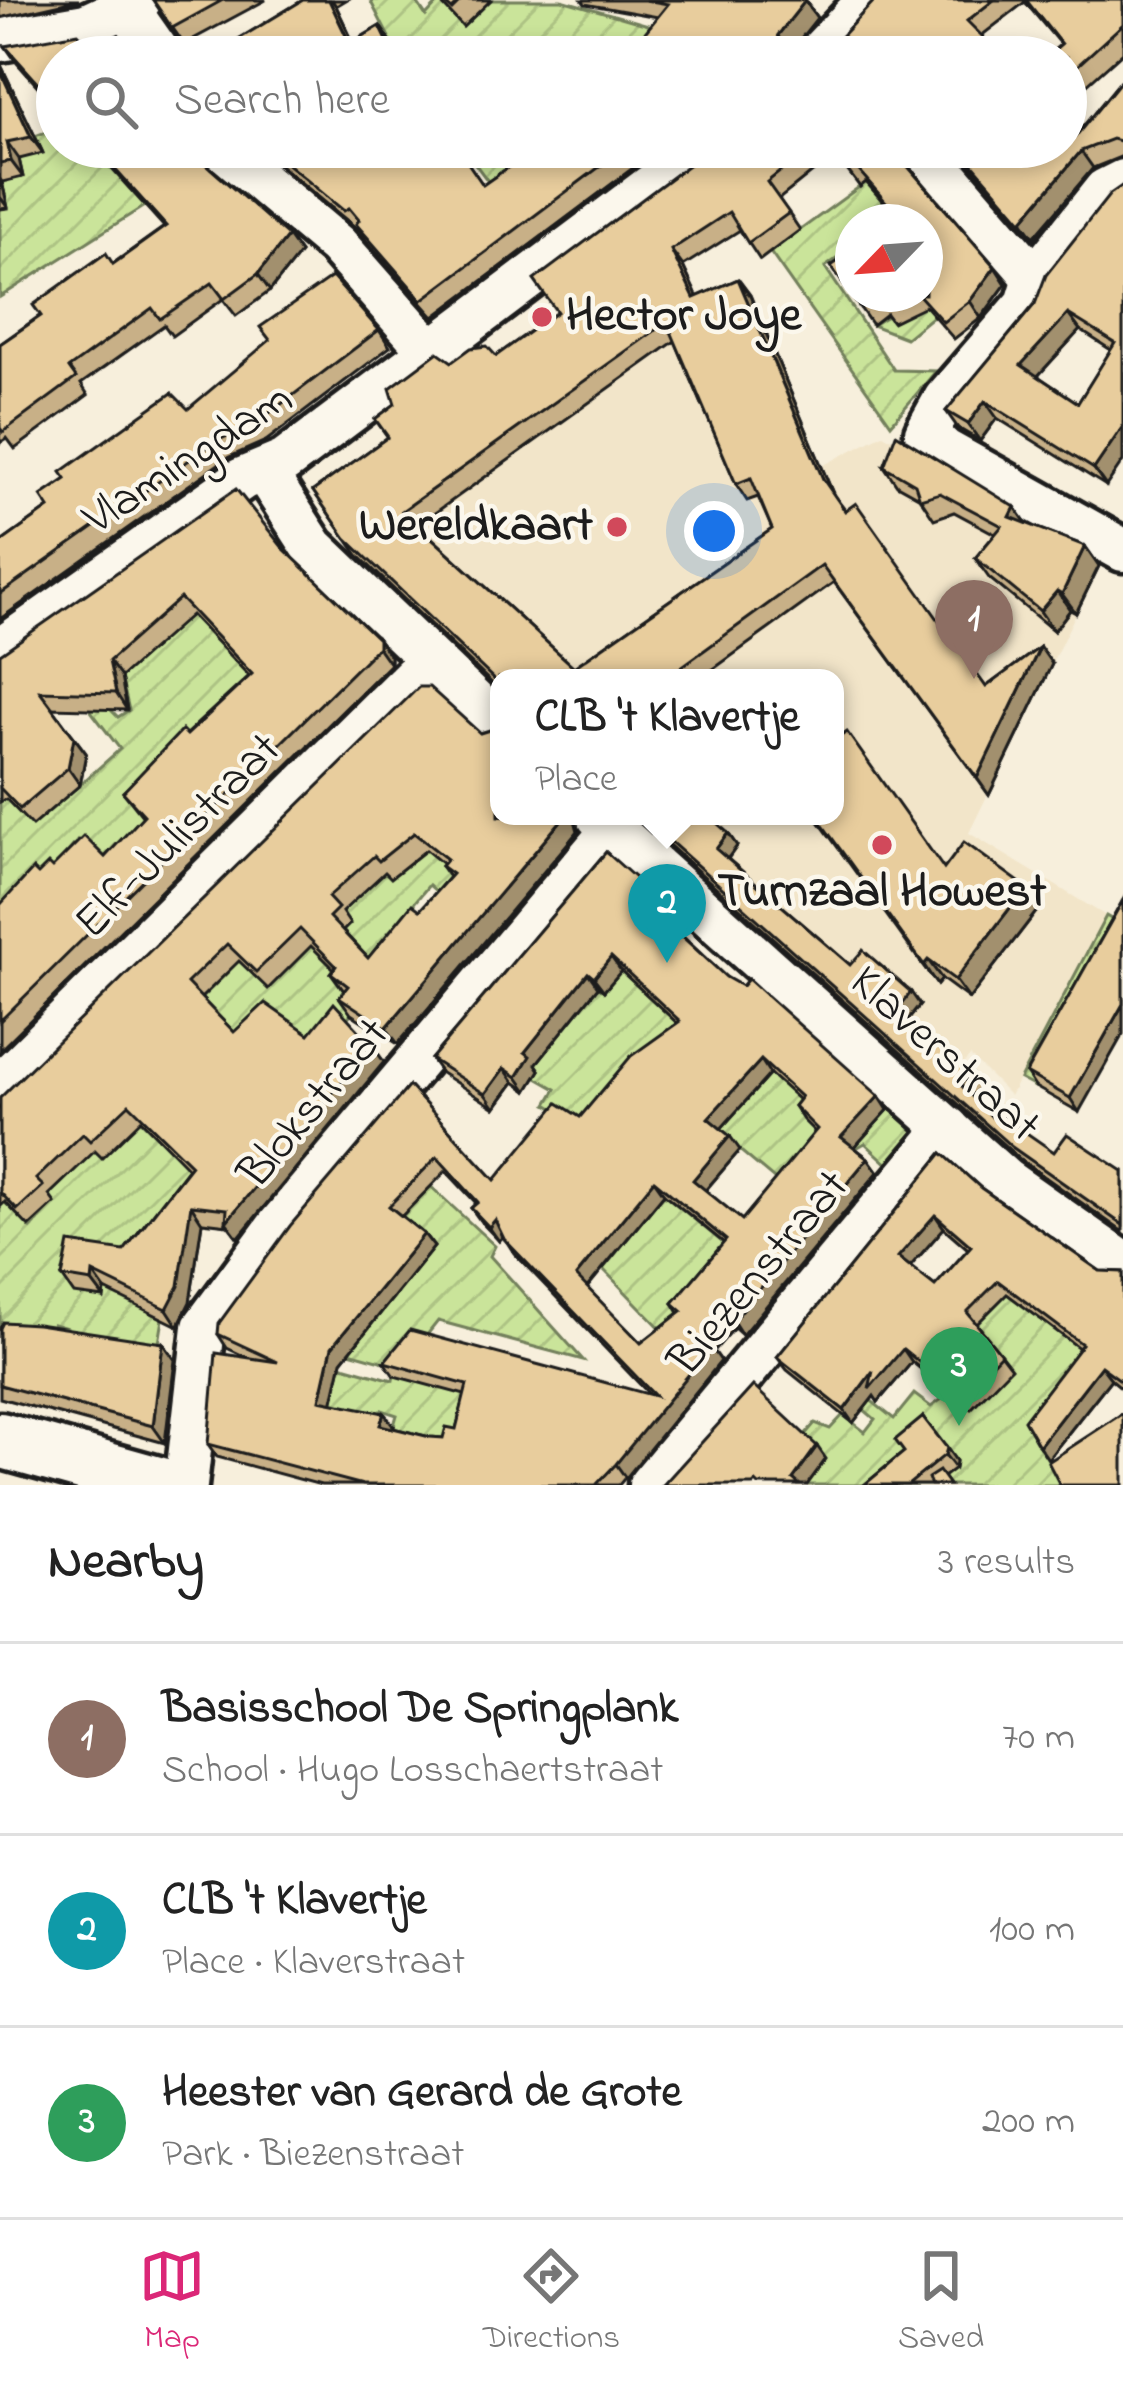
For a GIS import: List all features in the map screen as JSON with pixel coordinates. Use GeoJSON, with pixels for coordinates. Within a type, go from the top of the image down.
{"type":"FeatureCollection","features":[{"type":"Feature","properties":{"kind":"main road"},"geometry":{"type":"LineString","coordinates":[[0,1440],[127,1480]]}},
{"type":"Feature","properties":{"kind":"street"},"geometry":{"type":"LineString","coordinates":[[839,36],[859,2]]}},
{"type":"Feature","properties":{"kind":"street"},"geometry":{"type":"LineString","coordinates":[[27,26],[134,3],[151,36]]}},
{"type":"Feature","properties":{"kind":"street"},"geometry":{"type":"LineString","coordinates":[[246,168],[337,245],[431,352]]}},
{"type":"Feature","properties":{"kind":"street","name":"Vlamingdam"},"geometry":{"type":"LineString","coordinates":[[0,650],[242,479],[285,461],[675,168]]}},
{"type":"Feature","properties":{"kind":"street"},"geometry":{"type":"LineString","coordinates":[[940,168],[1035,278]]}},
{"type":"Feature","properties":{"kind":"street"},"geometry":{"type":"LineString","coordinates":[[1122,181],[1106,190],[1035,278],[1027,304],[945,399],[926,433],[944,450],[1123,550]]}},
{"type":"Feature","properties":{"kind":"street"},"geometry":{"type":"LineString","coordinates":[[264,470],[313,547],[490,717]]}},
{"type":"Feature","properties":{"kind":"street","name":"Elf-Julistraat"},"geometry":{"type":"LineString","coordinates":[[0,1085],[430,661]]}},
{"type":"Feature","properties":{"kind":"street","name":"Blokstraat"},"geometry":{"type":"LineString","coordinates":[[186,1485],[203,1328],[280,1224],[603,825]]}},
{"type":"Feature","properties":{"kind":"street","name":"Klaverstraat"},"geometry":{"type":"LineString","coordinates":[[607,825],[1005,1180],[1123,1263]]}},
{"type":"Feature","properties":{"kind":"street","name":"Biezenstraat"},"geometry":{"type":"LineString","coordinates":[[650,1485],[948,1128]]}},
{"type":"Feature","properties":{"kind":"shaded area"},"geometry":{"type":"Polygon","coordinates":[[[750,295],[822,466],[883,434],[1102,560],[969,833],[1106,916],[1010,1096],[970,1056],[937,1096],[885,1048],[919,1006],[888,979],[854,1020],[637,825],[844,825],[844,669],[490,669],[490,692],[372,584],[382,573],[360,545],[354,549],[325,508],[400,454],[386,436],[750,295]]]}},
{"type":"Feature","properties":{"kind":"green space"},"geometry":{"type":"Polygon","coordinates":[[[370,0],[415,0],[426,16],[441,0],[562,0],[652,26],[644,36],[388,36],[370,0]]]}},
{"type":"Feature","properties":{"kind":"green space"},"geometry":{"type":"Polygon","coordinates":[[[35,136],[36,168],[113,168],[146,205],[0,297],[0,209],[7,207],[2,182],[35,136]]]}},
{"type":"Feature","properties":{"kind":"green space"},"geometry":{"type":"Polygon","coordinates":[[[478,168],[514,168],[493,188],[478,168]]]}},
{"type":"Feature","properties":{"kind":"green space"},"geometry":{"type":"Polygon","coordinates":[[[866,182],[885,204],[836,204],[866,182]]]}},
{"type":"Feature","properties":{"kind":"green space"},"geometry":{"type":"Polygon","coordinates":[[[835,205],[835,260],[825,267],[835,282],[835,312],[855,312],[894,370],[936,371],[891,424],[770,252],[835,205]]]}},
{"type":"Feature","properties":{"kind":"green space"},"geometry":{"type":"Polygon","coordinates":[[[961,293],[943,308],[943,294],[961,293]]]}},
{"type":"Feature","properties":{"kind":"green space"},"geometry":{"type":"Polygon","coordinates":[[[894,312],[938,312],[906,338],[872,325],[894,312]]]}},
{"type":"Feature","properties":{"kind":"green space"},"geometry":{"type":"Polygon","coordinates":[[[191,614],[264,691],[245,710],[295,760],[271,784],[214,724],[176,851],[116,874],[78,840],[0,933],[0,772],[75,789],[120,749],[88,707],[100,699],[118,717],[129,710],[121,677],[191,614]]]}},
{"type":"Feature","properties":{"kind":"green space"},"geometry":{"type":"Polygon","coordinates":[[[397,811],[458,876],[451,905],[429,885],[343,989],[360,1003],[340,1027],[247,1050],[194,1005],[229,971],[233,955],[267,987],[311,945],[319,893],[397,811]]]}},
{"type":"Feature","properties":{"kind":"green space"},"geometry":{"type":"Polygon","coordinates":[[[1106,916],[1123,926],[1035,1087],[1020,1079],[1106,916]]]}},
{"type":"Feature","properties":{"kind":"green space"},"geometry":{"type":"Polygon","coordinates":[[[586,938],[679,1025],[587,1129],[547,1104],[556,1089],[535,1077],[540,1070],[535,1066],[586,938]]]}},
{"type":"Feature","properties":{"kind":"green space"},"geometry":{"type":"Polygon","coordinates":[[[770,1074],[811,1111],[861,1140],[889,1108],[920,1136],[892,1168],[865,1143],[786,1189],[718,1132],[770,1074]]]}},
{"type":"Feature","properties":{"kind":"green space"},"geometry":{"type":"Polygon","coordinates":[[[134,1114],[203,1182],[139,1306],[163,1319],[156,1361],[63,1350],[67,1328],[53,1324],[44,1365],[0,1348],[0,1198],[31,1228],[54,1203],[39,1187],[95,1151],[102,1157],[134,1114]]]}},
{"type":"Feature","properties":{"kind":"green space"},"geometry":{"type":"Polygon","coordinates":[[[426,1182],[495,1246],[490,1256],[583,1360],[438,1321],[403,1365],[468,1385],[452,1444],[390,1439],[397,1415],[382,1410],[379,1423],[330,1414],[336,1364],[393,1380],[396,1365],[349,1352],[398,1219],[426,1182]]]}},
{"type":"Feature","properties":{"kind":"green space"},"geometry":{"type":"Polygon","coordinates":[[[664,1194],[739,1256],[672,1340],[603,1269],[664,1194]]]}},
{"type":"Feature","properties":{"kind":"green space"},"geometry":{"type":"Polygon","coordinates":[[[992,1271],[1091,1356],[1033,1433],[1062,1485],[808,1485],[803,1437],[815,1423],[830,1429],[843,1415],[865,1432],[875,1419],[842,1391],[849,1383],[894,1419],[914,1394],[931,1407],[953,1391],[957,1317],[992,1271]]]}},
{"type":"Feature","properties":{"kind":"building"},"geometry":{"type":"Polygon","coordinates":[[[153,0],[223,0],[172,28],[153,0]]]}},
{"type":"Feature","properties":{"kind":"building"},"geometry":{"type":"Polygon","coordinates":[[[303,0],[329,0],[346,36],[244,36],[303,0]]]}},
{"type":"Feature","properties":{"kind":"building"},"geometry":{"type":"Polygon","coordinates":[[[441,0],[462,0],[452,10],[441,0]]]}},
{"type":"Feature","properties":{"kind":"building"},"geometry":{"type":"Polygon","coordinates":[[[645,0],[805,0],[778,36],[642,36],[668,4],[645,0]]]}},
{"type":"Feature","properties":{"kind":"building"},"geometry":{"type":"Polygon","coordinates":[[[875,0],[994,0],[967,21],[982,36],[842,36],[875,0]]]}},
{"type":"Feature","properties":{"kind":"building"},"geometry":{"type":"Polygon","coordinates":[[[1026,0],[1123,0],[1123,24],[1087,57],[1087,36],[1055,36],[1026,0]]]}},
{"type":"Feature","properties":{"kind":"building"},"geometry":{"type":"Polygon","coordinates":[[[380,26],[385,36],[363,36],[380,26]]]}},
{"type":"Feature","properties":{"kind":"building"},"geometry":{"type":"Polygon","coordinates":[[[36,40],[36,81],[5,46],[36,40]]]}},
{"type":"Feature","properties":{"kind":"building"},"geometry":{"type":"Polygon","coordinates":[[[0,70],[31,137],[7,142],[11,161],[0,163],[0,70]]]}},
{"type":"Feature","properties":{"kind":"building"},"geometry":{"type":"Polygon","coordinates":[[[1123,78],[1123,142],[1112,139],[1087,149],[1087,122],[1123,78]]]}},
{"type":"Feature","properties":{"kind":"building"},"geometry":{"type":"Polygon","coordinates":[[[114,168],[210,168],[288,236],[258,274],[224,299],[212,283],[160,319],[152,308],[69,368],[76,378],[3,432],[0,344],[41,316],[33,305],[106,253],[113,264],[166,226],[114,168]]]}},
{"type":"Feature","properties":{"kind":"building"},"geometry":{"type":"Polygon","coordinates":[[[292,168],[471,168],[483,185],[507,168],[598,168],[422,300],[356,224],[359,220],[349,208],[344,211],[292,168]]]}},
{"type":"Feature","properties":{"kind":"building"},"geometry":{"type":"Polygon","coordinates":[[[684,168],[785,168],[767,182],[789,213],[748,243],[729,212],[671,250],[694,298],[738,279],[823,479],[845,511],[856,503],[986,687],[1040,647],[977,778],[822,565],[678,669],[490,669],[490,675],[346,538],[313,491],[388,437],[375,419],[395,404],[390,388],[438,352],[452,362],[471,348],[487,346],[496,356],[557,312],[534,280],[684,168]],[[667,322],[402,511],[574,667],[772,529],[751,478],[736,484],[667,322]]]}},
{"type":"Feature","properties":{"kind":"building"},"geometry":{"type":"Polygon","coordinates":[[[857,168],[909,168],[940,204],[888,204],[857,168]]]}},
{"type":"Feature","properties":{"kind":"building"},"geometry":{"type":"Polygon","coordinates":[[[976,168],[1067,168],[1022,221],[976,168]]]}},
{"type":"Feature","properties":{"kind":"building"},"geometry":{"type":"Polygon","coordinates":[[[1123,185],[1123,426],[1094,469],[985,401],[968,424],[946,411],[1035,304],[1046,275],[1110,194],[1123,185]],[[1068,314],[1021,365],[1078,403],[1115,343],[1068,314]]]}},
{"type":"Feature","properties":{"kind":"building"},"geometry":{"type":"Polygon","coordinates":[[[943,207],[995,267],[970,301],[943,322],[934,312],[943,312],[943,207]]]}},
{"type":"Feature","properties":{"kind":"building"},"geometry":{"type":"Polygon","coordinates":[[[332,277],[379,330],[255,424],[216,441],[0,594],[0,543],[49,508],[41,496],[66,479],[61,472],[172,393],[188,409],[270,340],[260,327],[332,277]]]}},
{"type":"Feature","properties":{"kind":"building"},"geometry":{"type":"Polygon","coordinates":[[[896,434],[1015,507],[1010,517],[1085,546],[1062,594],[1057,591],[1040,611],[975,558],[1002,526],[940,493],[920,499],[915,484],[884,466],[896,434]]]}},
{"type":"Feature","properties":{"kind":"building"},"geometry":{"type":"Polygon","coordinates":[[[236,489],[283,548],[378,639],[378,647],[0,1021],[0,905],[33,869],[38,874],[48,864],[52,868],[84,836],[105,857],[144,815],[123,792],[182,730],[187,735],[252,674],[180,598],[109,661],[116,693],[40,691],[74,737],[68,768],[20,809],[0,788],[0,654],[236,489]]]}},
{"type":"Feature","properties":{"kind":"building"},"geometry":{"type":"Polygon","coordinates":[[[419,687],[429,687],[480,733],[490,730],[490,825],[557,825],[386,1028],[339,997],[348,986],[331,973],[336,966],[300,929],[256,972],[227,944],[187,983],[234,1032],[265,1003],[309,1034],[334,1003],[372,1045],[226,1222],[227,1209],[191,1205],[179,1286],[167,1309],[93,1273],[92,1282],[62,1277],[69,1243],[124,1251],[191,1165],[129,1104],[90,1141],[83,1134],[36,1179],[43,1186],[17,1210],[0,1192],[0,1098],[419,687]],[[414,833],[379,861],[374,856],[328,897],[338,908],[329,917],[368,958],[412,904],[420,910],[452,874],[441,866],[447,859],[414,833]]]}},
{"type":"Feature","properties":{"kind":"building"},"geometry":{"type":"Polygon","coordinates":[[[847,732],[944,869],[964,842],[1026,887],[955,980],[928,960],[924,965],[823,825],[844,825],[847,732]]]}},
{"type":"Feature","properties":{"kind":"building"},"geometry":{"type":"Polygon","coordinates":[[[652,825],[719,825],[728,833],[716,849],[850,965],[863,950],[911,992],[895,1012],[972,1074],[960,1084],[992,1117],[998,1113],[1054,1152],[1067,1134],[1123,1171],[1123,1225],[1012,1147],[652,825]]]}},
{"type":"Feature","properties":{"kind":"building"},"geometry":{"type":"Polygon","coordinates":[[[606,852],[672,911],[664,920],[726,977],[742,986],[748,979],[879,1096],[841,1137],[868,1158],[733,1321],[724,1314],[703,1339],[711,1347],[596,1485],[363,1485],[208,1444],[216,1353],[278,1362],[218,1334],[219,1323],[290,1226],[409,1086],[495,1180],[558,1103],[580,1117],[631,1056],[680,1021],[611,957],[594,978],[588,973],[525,1052],[530,1056],[517,1077],[504,1068],[485,1094],[431,1059],[606,852]],[[761,1060],[708,1118],[730,1136],[693,1180],[742,1220],[817,1129],[794,1106],[801,1097],[761,1060]],[[437,1157],[389,1206],[424,1234],[332,1347],[320,1400],[384,1413],[380,1425],[430,1437],[443,1438],[446,1427],[456,1429],[467,1385],[384,1362],[410,1330],[655,1396],[504,1239],[495,1220],[489,1227],[471,1208],[478,1202],[437,1157]],[[654,1180],[576,1276],[641,1343],[682,1311],[673,1303],[726,1240],[654,1180]]]}},
{"type":"Feature","properties":{"kind":"building"},"geometry":{"type":"Polygon","coordinates":[[[1123,900],[1123,1004],[1070,1098],[1026,1073],[1123,900]]]}},
{"type":"Feature","properties":{"kind":"building"},"geometry":{"type":"Polygon","coordinates":[[[942,1153],[981,1188],[1100,1271],[1123,1272],[1123,1382],[1101,1366],[1039,1446],[1024,1420],[1082,1344],[998,1281],[967,1312],[1001,1354],[961,1396],[903,1349],[869,1389],[873,1371],[844,1410],[777,1357],[942,1153]],[[935,1215],[898,1257],[935,1286],[971,1246],[935,1215]]]}},
{"type":"Feature","properties":{"kind":"building"},"geometry":{"type":"Polygon","coordinates":[[[3,1322],[163,1343],[153,1426],[0,1385],[3,1322]]]}},
{"type":"Feature","properties":{"kind":"building"},"geometry":{"type":"Polygon","coordinates":[[[753,1386],[817,1446],[793,1479],[800,1485],[663,1485],[753,1386]]]}},
{"type":"Feature","properties":{"kind":"building"},"geometry":{"type":"Polygon","coordinates":[[[1123,1413],[1123,1485],[1060,1485],[1048,1462],[1123,1413]]]}},
{"type":"Feature","properties":{"kind":"building"},"geometry":{"type":"Polygon","coordinates":[[[923,1417],[947,1448],[945,1455],[908,1485],[864,1485],[904,1452],[895,1440],[923,1417]]]}},
{"type":"Feature","properties":{"kind":"building"},"geometry":{"type":"Polygon","coordinates":[[[939,1471],[949,1485],[931,1485],[928,1478],[939,1471]]]}},
{"type":"Feature","properties":{"kind":"place","name":"Hector Joye"},"geometry":{"type":"Point","coordinates":[542,317]}},
{"type":"Feature","properties":{"kind":"place","name":"Wereldkaart"},"geometry":{"type":"Point","coordinates":[617,527]}},
{"type":"Feature","properties":{"kind":"place","name":"Basisschool De Springplank"},"geometry":{"type":"Point","coordinates":[974,679]}},
{"type":"Feature","properties":{"kind":"place","name":"Turnzaal Howest"},"geometry":{"type":"Point","coordinates":[882,845]}},
{"type":"Feature","properties":{"kind":"place","name":"CLB 't Klavertje"},"geometry":{"type":"Point","coordinates":[667,963]}},
{"type":"Feature","properties":{"kind":"place","name":"Heester van Gerard de Grote"},"geometry":{"type":"Point","coordinates":[959,1426]}}]}
